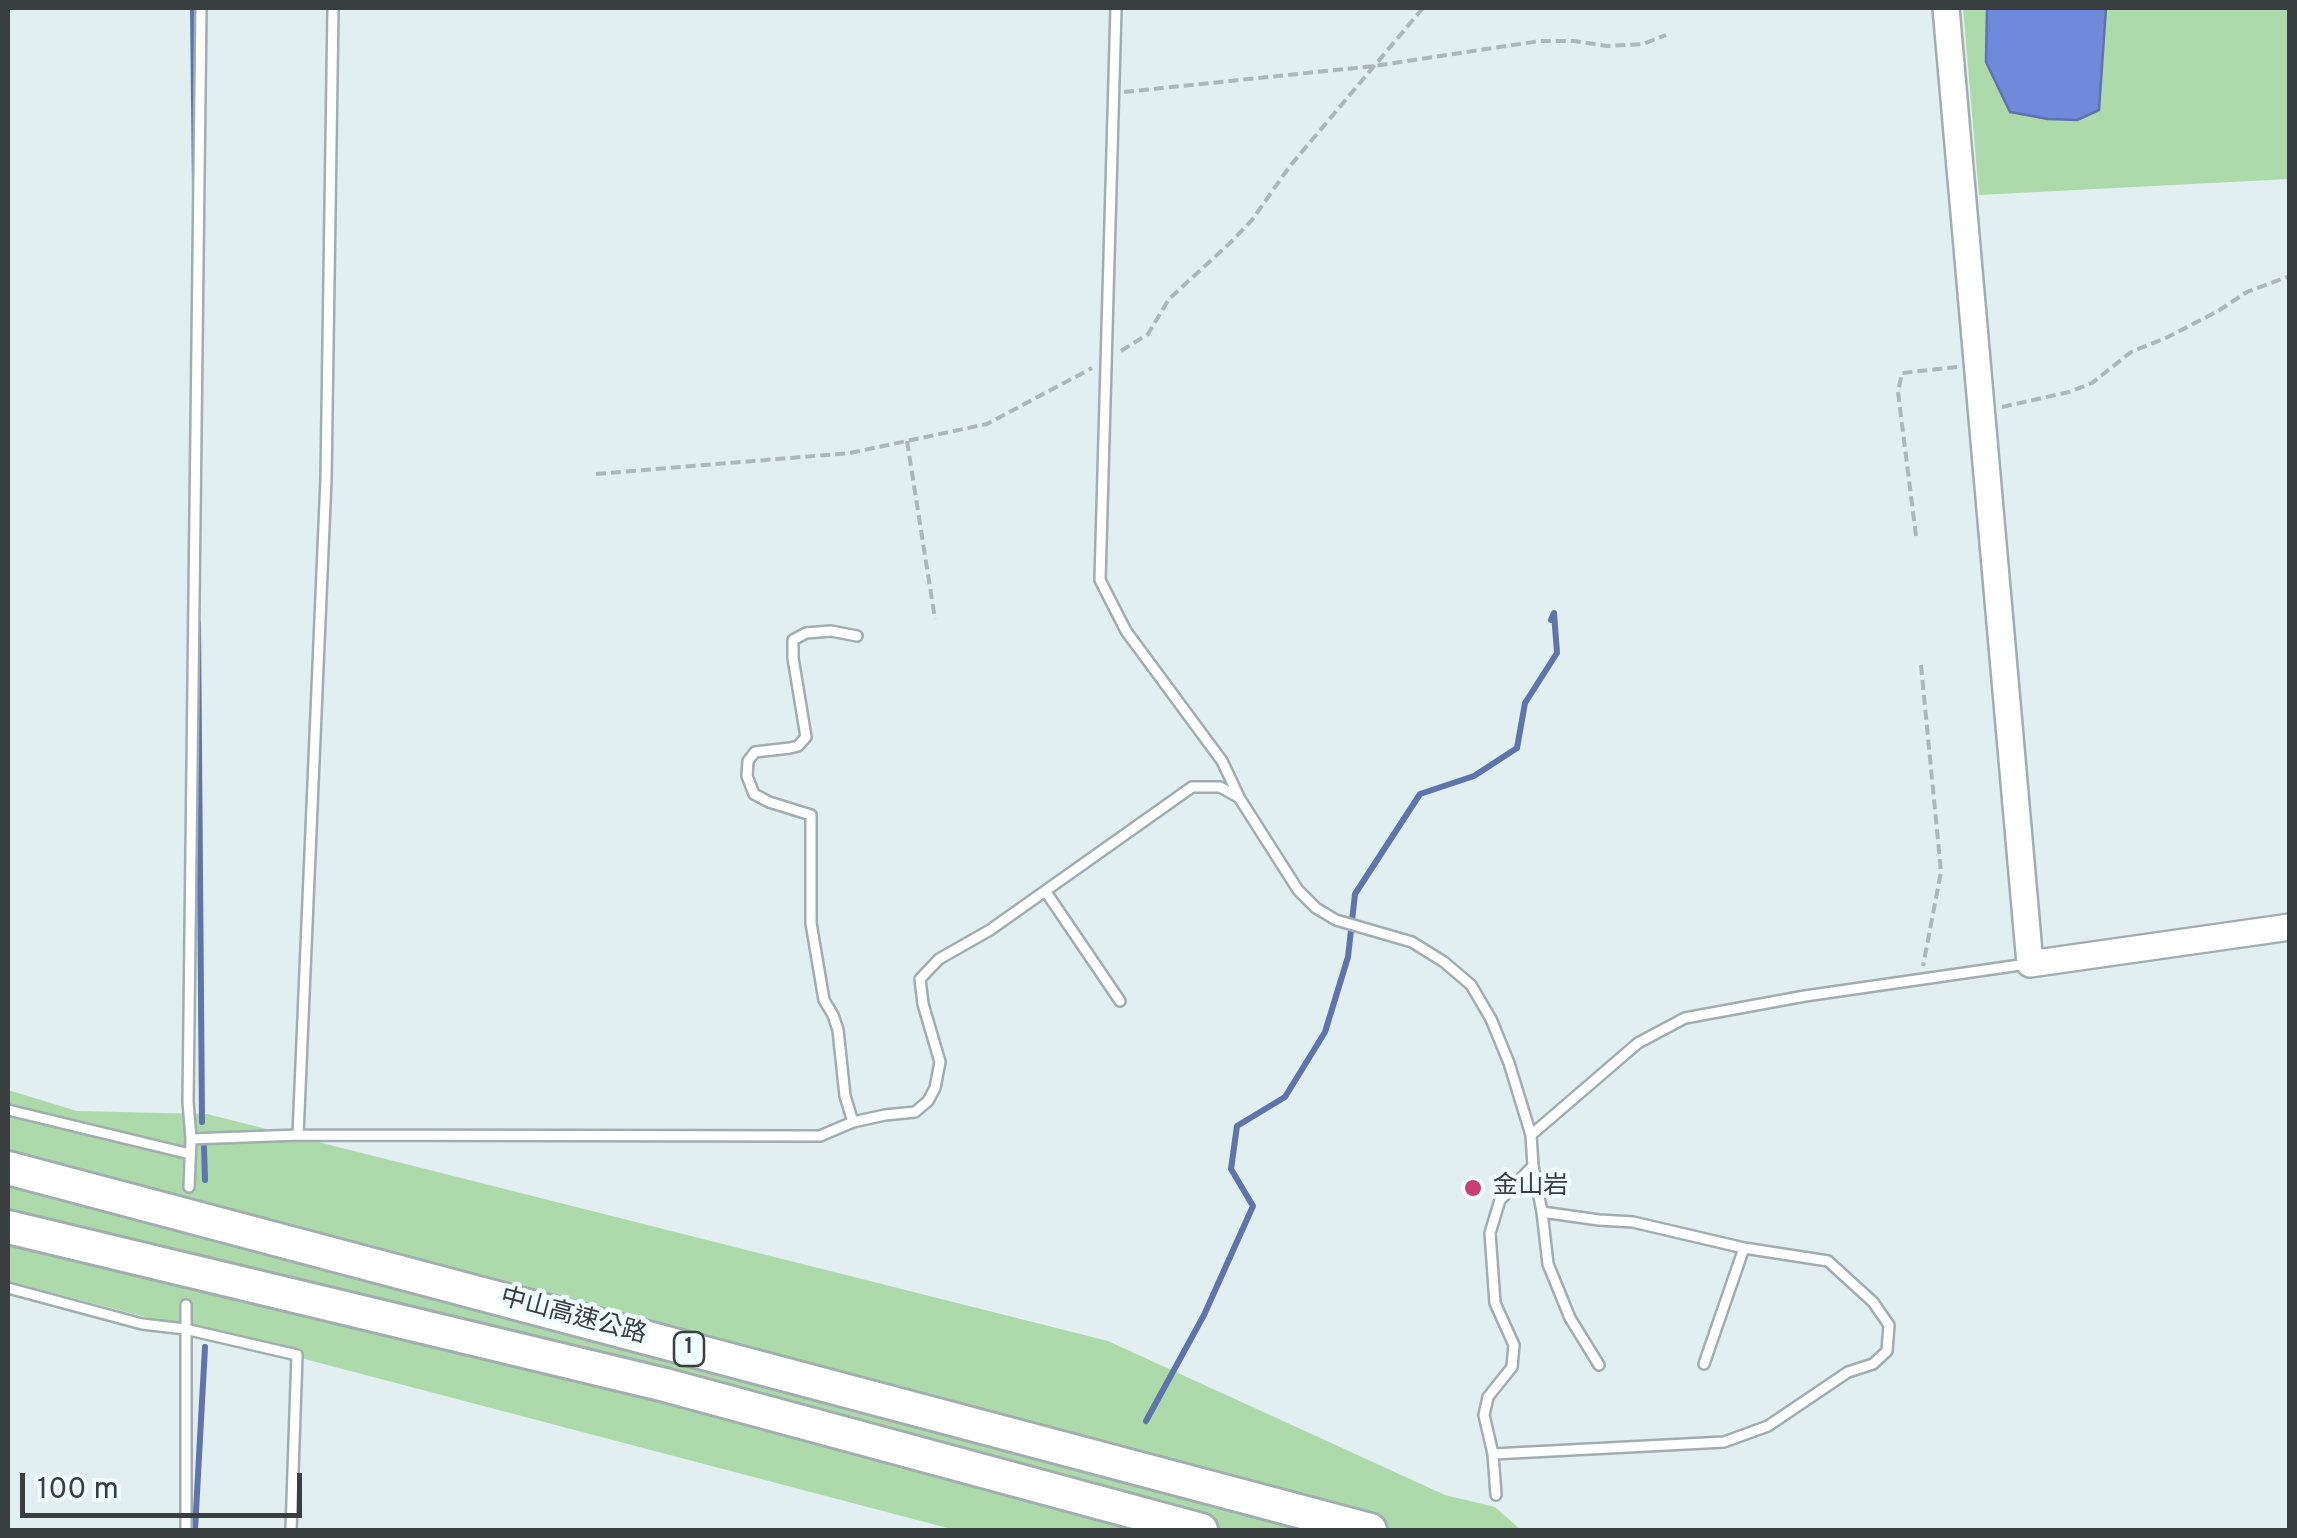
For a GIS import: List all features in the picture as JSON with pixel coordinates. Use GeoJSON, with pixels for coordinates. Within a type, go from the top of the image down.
{"type":"FeatureCollection","features":[{"type":"Feature","properties":{"kind":"highway","name":"中山高速公路"},"geometry":{"type":"LineString","coordinates":[[8,1168],[1370,1530]]}},
{"type":"Feature","properties":{"kind":"highway","name":"中山高速公路"},"geometry":{"type":"LineString","coordinates":[[9,1228],[665,1385],[1202,1530]]}},
{"type":"Feature","properties":{"kind":"street"},"geometry":{"type":"LineString","coordinates":[[1946,8],[2030,964],[2290,928]]}},
{"type":"Feature","properties":{"kind":"lane"},"geometry":{"type":"LineString","coordinates":[[189,1187],[200,8]]}},
{"type":"Feature","properties":{"kind":"lane"},"geometry":{"type":"LineString","coordinates":[[298,1135],[326,480],[333,8]]}},
{"type":"Feature","properties":{"kind":"lane"},"geometry":{"type":"LineString","coordinates":[[1116,8],[1100,580],[1126,631],[1222,761],[1240,798],[1298,890],[1336,920],[1412,942],[1471,985],[1508,1062],[1531,1135],[1548,1264],[1570,1318],[1599,1365]]}},
{"type":"Feature","properties":{"kind":"lane"},"geometry":{"type":"LineString","coordinates":[[853,1122],[845,1096],[838,1030],[824,1000],[811,924],[811,816],[754,794],[746,776],[748,760],[756,752],[798,746],[806,737],[793,640],[806,632],[857,636]]}},
{"type":"Feature","properties":{"kind":"lane"},"geometry":{"type":"LineString","coordinates":[[191,1140],[298,1135],[820,1136],[853,1122],[916,1112],[935,1088],[940,1062],[920,979],[938,960],[1046,892],[1192,787],[1220,787],[1240,798]]}},
{"type":"Feature","properties":{"kind":"lane"},"geometry":{"type":"LineString","coordinates":[[1046,892],[1120,1001]]}},
{"type":"Feature","properties":{"kind":"lane"},"geometry":{"type":"LineString","coordinates":[[1531,1135],[1638,1043],[1686,1018],[1805,996],[2030,964]]}},
{"type":"Feature","properties":{"kind":"lane"},"geometry":{"type":"LineString","coordinates":[[8,1110],[190,1154]]}},
{"type":"Feature","properties":{"kind":"lane"},"geometry":{"type":"LineString","coordinates":[[1496,1495],[1493,1454],[1484,1416],[1488,1396],[1512,1367],[1514,1346],[1494,1304],[1490,1233],[1500,1200],[1533,1166]]}},
{"type":"Feature","properties":{"kind":"lane"},"geometry":{"type":"LineString","coordinates":[[1493,1454],[1724,1442],[1768,1426],[1848,1372],[1873,1364],[1887,1351],[1888,1325],[1873,1302],[1828,1261],[1744,1248],[1633,1222],[1542,1212]]}},
{"type":"Feature","properties":{"kind":"lane"},"geometry":{"type":"LineString","coordinates":[[1704,1364],[1744,1248]]}},
{"type":"Feature","properties":{"kind":"lane"},"geometry":{"type":"LineString","coordinates":[[8,1288],[142,1324],[185,1329],[297,1355],[291,1530]]}},
{"type":"Feature","properties":{"kind":"lane"},"geometry":{"type":"LineString","coordinates":[[186,1304],[186,1530]]}},
{"type":"Feature","properties":{"kind":"path"},"geometry":{"type":"LineString","coordinates":[[596,474],[850,453],[987,424],[1106,360],[1148,334],[1168,299],[1252,220],[1290,166],[1423,8]]}},
{"type":"Feature","properties":{"kind":"path"},"geometry":{"type":"LineString","coordinates":[[1114,93],[1374,66],[1540,41],[1606,46],[1643,44],[1666,36]]}},
{"type":"Feature","properties":{"kind":"path"},"geometry":{"type":"LineString","coordinates":[[1982,411],[2034,402],[2092,383],[2131,352],[2184,328],[2247,292],[2290,276]]}},
{"type":"Feature","properties":{"kind":"path"},"geometry":{"type":"LineString","coordinates":[[1916,536],[1898,392],[1902,373],[1978,365]]}},
{"type":"Feature","properties":{"kind":"path"},"geometry":{"type":"LineString","coordinates":[[907,441],[935,619]]}},
{"type":"Feature","properties":{"kind":"path"},"geometry":{"type":"LineString","coordinates":[[1920,981],[1941,872],[1921,666]]}},
{"type":"Feature","properties":{"kind":"green space"},"geometry":{"type":"Polygon","coordinates":[[[1963,8],[2289,8],[2289,179],[1979,195],[1963,8]]]}},
{"type":"Feature","properties":{"kind":"green space"},"geometry":{"type":"Polygon","coordinates":[[[8,1090],[77,1111],[207,1114],[1108,1341],[1445,1495],[1495,1507],[1521,1530],[955,1530],[8,1281],[8,1090]]]}},
{"type":"Feature","properties":{"kind":"water"},"geometry":{"type":"Polygon","coordinates":[[[1987,8],[2106,8],[2099,110],[2077,120],[2010,112],[1986,62],[1987,8]]]}},
{"type":"Feature","properties":{"kind":"waterway"},"geometry":{"type":"LineString","coordinates":[[193,8],[195,191]]}},
{"type":"Feature","properties":{"kind":"waterway"},"geometry":{"type":"LineString","coordinates":[[1146,1421],[1204,1315],[1253,1206],[1231,1169],[1237,1126],[1285,1097],[1325,1032],[1348,957],[1355,894],[1420,794],[1474,776],[1517,748],[1525,703],[1557,653],[1554,613],[1551,620]]}},
{"type":"Feature","properties":{"kind":"waterway"},"geometry":{"type":"LineString","coordinates":[[198,623],[202,1122]]}},
{"type":"Feature","properties":{"kind":"waterway"},"geometry":{"type":"LineString","coordinates":[[204,1147],[205,1180]]}},
{"type":"Feature","properties":{"kind":"waterway"},"geometry":{"type":"LineString","coordinates":[[195,1530],[205,1347]]}},
{"type":"Feature","properties":{"kind":"place","name":"金山岩"},"geometry":{"type":"Point","coordinates":[1473,1188]}}]}
